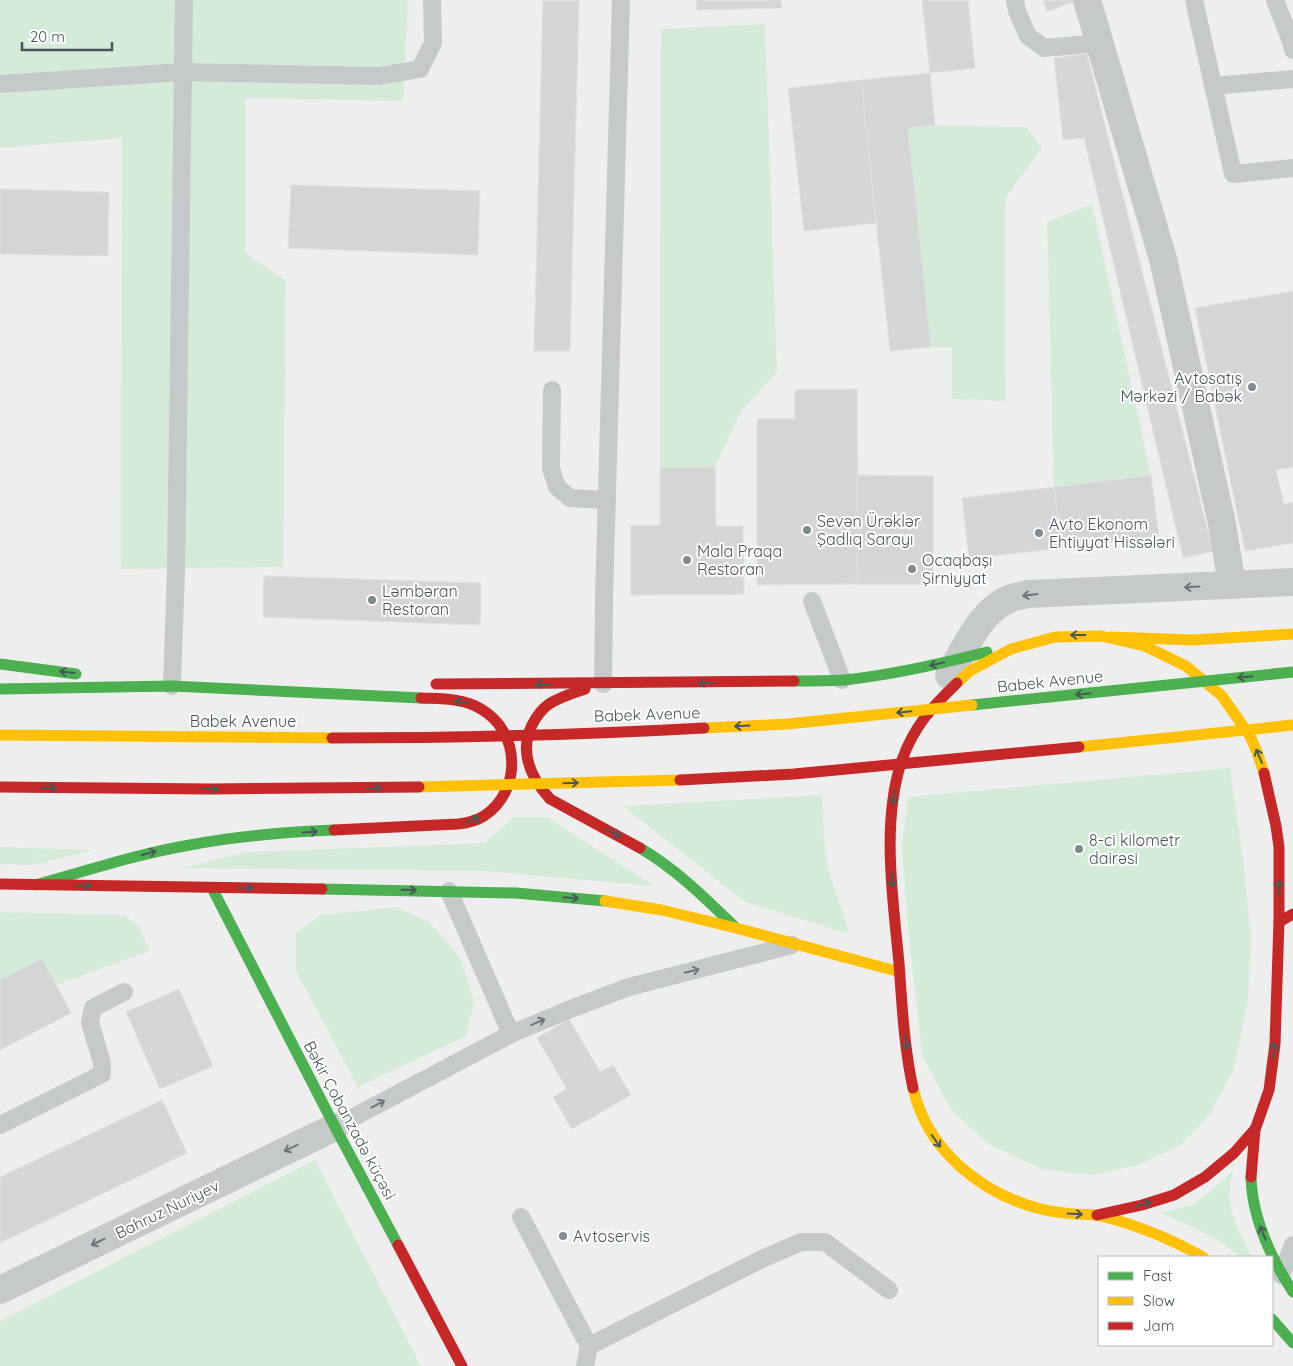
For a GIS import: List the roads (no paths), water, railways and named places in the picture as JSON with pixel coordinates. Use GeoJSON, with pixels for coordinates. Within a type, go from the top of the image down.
{"type":"FeatureCollection","features":[{"type":"Feature","properties":{"kind":"main road"},"geometry":{"type":"LineString","coordinates":[[1200,1256],[1182,1245],[1151,1232],[1096,1215],[1063,1213],[1030,1207],[1000,1194],[974,1179],[936,1142],[922,1118],[914,1098],[906,1049],[891,870],[892,801],[898,772],[909,743],[924,717],[943,694],[966,673],[999,653],[1035,640],[1073,635],[1192,640],[1293,634]]}},
{"type":"Feature","properties":{"kind":"main road"},"geometry":{"type":"LineString","coordinates":[[1111,637],[1146,645],[1178,660],[1206,681],[1231,706],[1250,736],[1264,769],[1278,836],[1280,864],[1279,922],[1274,1061],[1267,1098],[1255,1129],[1251,1173],[1253,1198],[1260,1227],[1282,1275],[1293,1292]]}},
{"type":"Feature","properties":{"kind":"main road","name":"Babek Avenue"},"geometry":{"type":"LineString","coordinates":[[427,684],[604,684],[842,680],[891,674],[1035,640]]}},
{"type":"Feature","properties":{"kind":"main road"},"geometry":{"type":"LineString","coordinates":[[0,664],[172,686],[454,700],[473,704],[487,712],[500,724],[508,740],[513,762],[510,781],[501,800],[485,815],[470,822],[454,825],[287,833],[211,841],[157,851],[35,885]]}},
{"type":"Feature","properties":{"kind":"main road","name":"Babek Avenue"},"geometry":{"type":"LineString","coordinates":[[0,735],[152,738],[434,738],[788,724],[1293,672]]}},
{"type":"Feature","properties":{"kind":"main road"},"geometry":{"type":"LineString","coordinates":[[604,684],[571,693],[544,707],[533,722],[527,737],[527,763],[532,778],[540,790],[550,799],[630,841],[659,860],[692,887],[736,928]]}},
{"type":"Feature","properties":{"kind":"main road"},"geometry":{"type":"LineString","coordinates":[[0,689],[378,685]]}},
{"type":"Feature","properties":{"kind":"main road"},"geometry":{"type":"LineString","coordinates":[[0,787],[155,789],[438,787],[623,782],[773,775],[1024,753],[1293,725]]}},
{"type":"Feature","properties":{"kind":"main road"},"geometry":{"type":"LineString","coordinates":[[0,884],[449,891],[516,893],[591,899],[662,910],[900,972]]}},
{"type":"Feature","properties":{"kind":"main road","name":"Bəkir Çobanzadə küçəsi"},"geometry":{"type":"LineString","coordinates":[[212,888],[335,1127],[462,1366]]}},
{"type":"Feature","properties":{"kind":"main road"},"geometry":{"type":"LineString","coordinates":[[1279,922],[1293,914]]}},
{"type":"Feature","properties":{"kind":"main road"},"geometry":{"type":"LineString","coordinates":[[1096,1215],[1142,1205],[1174,1195],[1205,1177],[1234,1153],[1255,1129]]}},
{"type":"Feature","properties":{"kind":"main road"},"geometry":{"type":"LineString","coordinates":[[1273,1320],[1293,1343]]}},
{"type":"Feature","properties":{"kind":"street"},"geometry":{"type":"LineString","coordinates":[[1087,0],[1163,259],[1222,524],[1232,585]]}},
{"type":"Feature","properties":{"kind":"street"},"geometry":{"type":"LineString","coordinates":[[924,717],[988,612],[1009,599],[1028,594],[1293,582]]}},
{"type":"Feature","properties":{"kind":"street","name":"Bahruz Nuriyev"},"geometry":{"type":"LineString","coordinates":[[0,1290],[335,1127]]}},
{"type":"Feature","properties":{"kind":"lane"},"geometry":{"type":"LineString","coordinates":[[172,686],[176,568],[184,0]]}},
{"type":"Feature","properties":{"kind":"lane"},"geometry":{"type":"LineString","coordinates":[[0,84],[183,72],[380,76],[420,70],[433,42],[432,0]]}},
{"type":"Feature","properties":{"kind":"lane"},"geometry":{"type":"LineString","coordinates":[[604,684],[607,500],[621,0]]}},
{"type":"Feature","properties":{"kind":"lane"},"geometry":{"type":"LineString","coordinates":[[1015,0],[1017,11],[1028,36],[1044,48],[1100,43]]}},
{"type":"Feature","properties":{"kind":"lane"},"geometry":{"type":"LineString","coordinates":[[1194,0],[1233,174],[1293,168]]}},
{"type":"Feature","properties":{"kind":"lane"},"geometry":{"type":"LineString","coordinates":[[1275,0],[1293,46]]}},
{"type":"Feature","properties":{"kind":"lane"},"geometry":{"type":"LineString","coordinates":[[1213,86],[1293,79]]}},
{"type":"Feature","properties":{"kind":"lane"},"geometry":{"type":"LineString","coordinates":[[552,390],[551,468],[557,487],[570,498],[607,500]]}},
{"type":"Feature","properties":{"kind":"lane"},"geometry":{"type":"LineString","coordinates":[[812,601],[842,680]]}},
{"type":"Feature","properties":{"kind":"lane"},"geometry":{"type":"LineString","coordinates":[[449,891],[511,1034]]}},
{"type":"Feature","properties":{"kind":"lane"},"geometry":{"type":"LineString","coordinates":[[335,1127],[511,1034],[573,1008],[629,987],[795,944]]}},
{"type":"Feature","properties":{"kind":"lane"},"geometry":{"type":"LineString","coordinates":[[0,1126],[102,1074],[102,1063],[90,1022],[93,1008],[124,992]]}},
{"type":"Feature","properties":{"kind":"lane"},"geometry":{"type":"LineString","coordinates":[[520,1217],[590,1346],[585,1366]]}},
{"type":"Feature","properties":{"kind":"lane"},"geometry":{"type":"LineString","coordinates":[[590,1346],[762,1259],[801,1242],[825,1242],[889,1290]]}},
{"type":"Feature","properties":{"kind":"lane"},"geometry":{"type":"LineString","coordinates":[[1282,1275],[1293,1245]]}},
{"type":"Feature","properties":{"kind":"place","name":"Avtosatış Mərkəzi / Babək"},"geometry":{"type":"Point","coordinates":[1252,387]}},
{"type":"Feature","properties":{"kind":"place","name":"Sevən Ürəklər Şadlıq Sarayı"},"geometry":{"type":"Point","coordinates":[807,530]}},
{"type":"Feature","properties":{"kind":"place","name":"Avto Ekonom Ehtiyyat Hissələri"},"geometry":{"type":"Point","coordinates":[1039,533]}},
{"type":"Feature","properties":{"kind":"place","name":"Mala Praqa Restoran"},"geometry":{"type":"Point","coordinates":[687,560]}},
{"type":"Feature","properties":{"kind":"place","name":"Ocaqbaşı Şirniyyat"},"geometry":{"type":"Point","coordinates":[912,569]}},
{"type":"Feature","properties":{"kind":"place","name":"Ləmbəran Restoran"},"geometry":{"type":"Point","coordinates":[372,600]}},
{"type":"Feature","properties":{"kind":"place","name":"8-ci kilometr dairəsi"},"geometry":{"type":"Point","coordinates":[1079,849]}},
{"type":"Feature","properties":{"kind":"place","name":"Avtoservis"},"geometry":{"type":"Point","coordinates":[563,1236]}}]}
